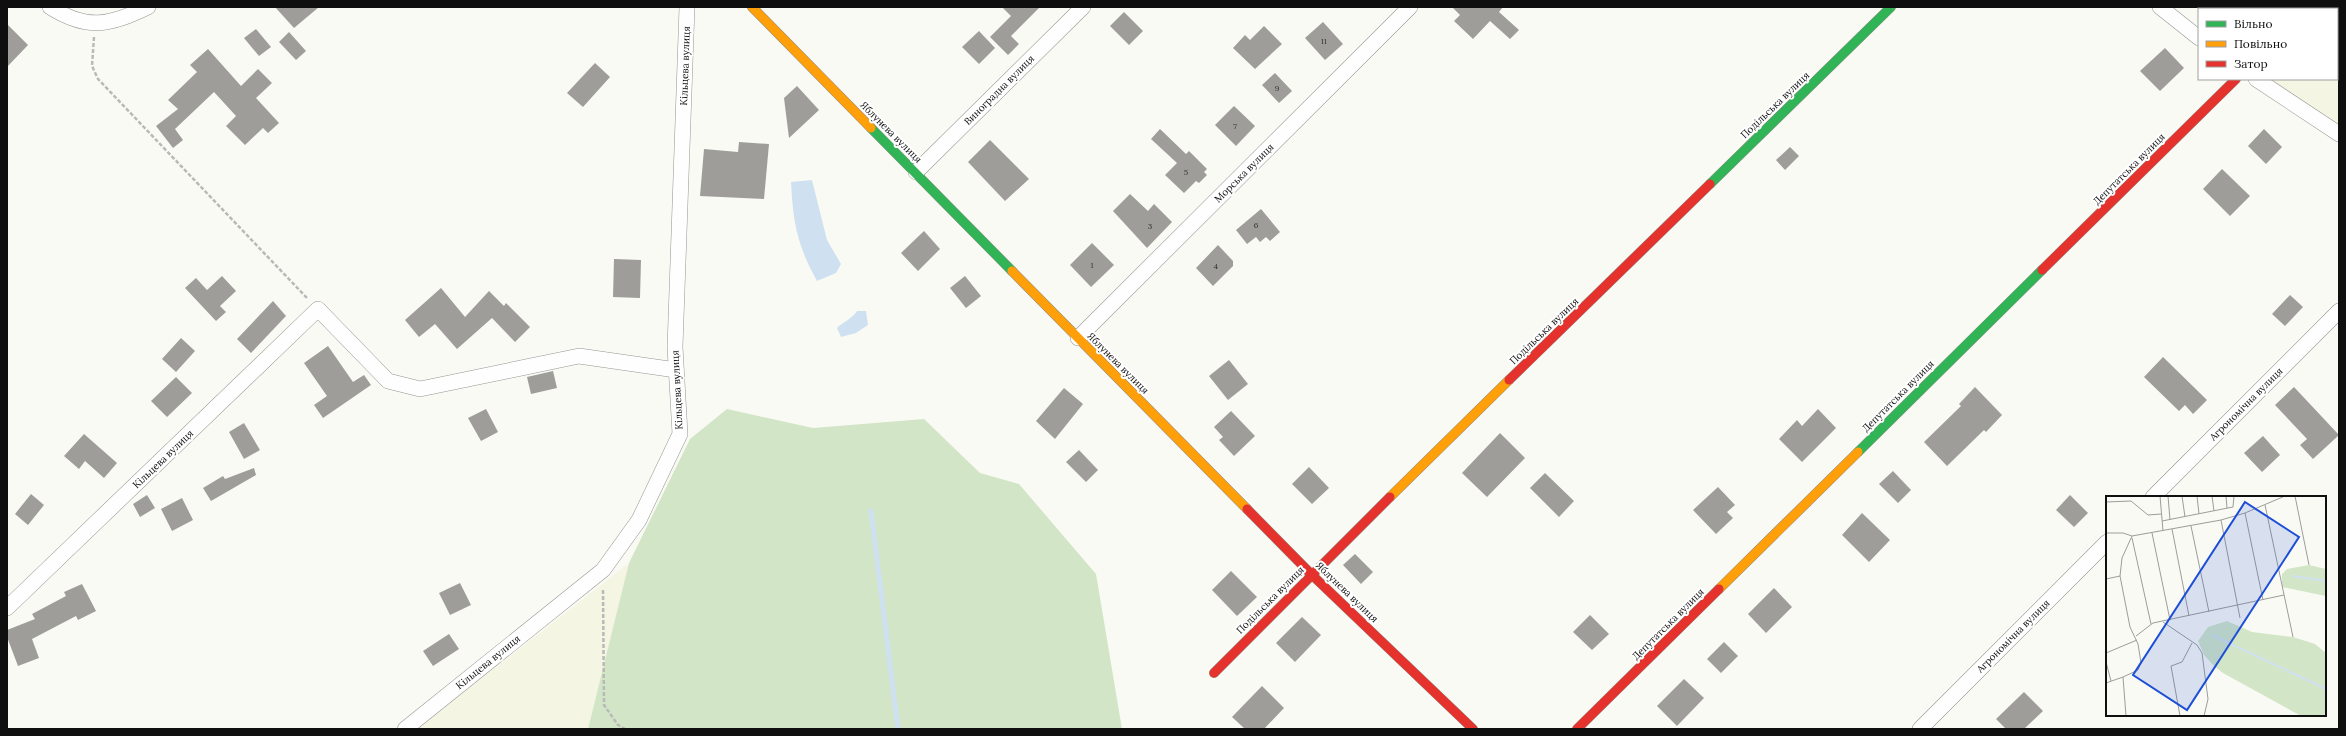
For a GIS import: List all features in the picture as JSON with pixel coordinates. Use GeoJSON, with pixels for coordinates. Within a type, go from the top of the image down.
{"type":"FeatureCollection","features":[{"type":"Feature","properties":{"kind":"street"},"geometry":{"type":"LineString","coordinates":[[50,7],[74,20],[95,24],[116,20],[148,7]]}},
{"type":"Feature","properties":{"kind":"street","name":"Кільцева вулиця"},"geometry":{"type":"LineString","coordinates":[[405,729],[603,570],[639,520],[680,434],[675,347],[687,7]]}},
{"type":"Feature","properties":{"kind":"street","name":"Виноградна вулиця"},"geometry":{"type":"LineString","coordinates":[[916,172],[1083,7]]}},
{"type":"Feature","properties":{"kind":"street","name":"Морська вулиця"},"geometry":{"type":"LineString","coordinates":[[1078,338],[1410,7]]}},
{"type":"Feature","properties":{"kind":"street","name":"Подільська вулиця"},"geometry":{"type":"LineString","coordinates":[[1214,673],[1311,574],[1891,7]]}},
{"type":"Feature","properties":{"kind":"street"},"geometry":{"type":"LineString","coordinates":[[2160,7],[2198,37]]}},
{"type":"Feature","properties":{"kind":"street","name":"Яблунева вулиця"},"geometry":{"type":"LineString","coordinates":[[758,9],[1078,338],[1311,574],[1473,729]]}},
{"type":"Feature","properties":{"kind":"street","name":"Депутатська вулиця"},"geometry":{"type":"LineString","coordinates":[[1577,729],[2235,80]]}},
{"type":"Feature","properties":{"kind":"street"},"geometry":{"type":"LineString","coordinates":[[2258,80],[2339,134]]}},
{"type":"Feature","properties":{"kind":"street"},"geometry":{"type":"LineString","coordinates":[[318,309],[388,381],[420,389],[579,356],[676,370]]}},
{"type":"Feature","properties":{"kind":"street","name":"Кільцева вулиця"},"geometry":{"type":"LineString","coordinates":[[7,608],[318,309]]}},
{"type":"Feature","properties":{"kind":"street","name":"Агрономічна вулиця"},"geometry":{"type":"LineString","coordinates":[[2153,496],[2339,311]]}},
{"type":"Feature","properties":{"kind":"street","name":"Агрономічна вулиця"},"geometry":{"type":"LineString","coordinates":[[1920,729],[2106,543]]}},
{"type":"Feature","properties":{"kind":"path"},"geometry":{"type":"LineString","coordinates":[[95,24],[91,57],[92,66],[98,79],[318,309]]}},
{"type":"Feature","properties":{"kind":"path"},"geometry":{"type":"LineString","coordinates":[[603,570],[604,705],[618,725],[625,729]]}},
{"type":"Feature","properties":{"kind":"green space"},"geometry":{"type":"Polygon","coordinates":[[[2338,14],[2339,134],[2258,80],[2338,80],[2338,14]]]}},
{"type":"Feature","properties":{"kind":"green space"},"geometry":{"type":"Polygon","coordinates":[[[727,409],[813,428],[924,419],[980,473],[1019,484],[1096,574],[1122,729],[588,729],[629,563],[690,439],[727,409]]]}},
{"type":"Feature","properties":{"kind":"green space"},"geometry":{"type":"Polygon","coordinates":[[[629,563],[588,729],[417,729],[629,563]]]}},
{"type":"Feature","properties":{"kind":"water"},"geometry":{"type":"Polygon","coordinates":[[[812,180],[827,240],[841,264],[836,273],[817,281],[805,256],[797,233],[791,182],[812,180]]]}},
{"type":"Feature","properties":{"kind":"water"},"geometry":{"type":"Polygon","coordinates":[[[857,311],[866,311],[868,325],[856,333],[841,337],[837,328],[853,316],[857,311]]]}},
{"type":"Feature","properties":{"kind":"building"},"geometry":{"type":"Polygon","coordinates":[[[275,7],[319,7],[294,28],[275,7]]]}},
{"type":"Feature","properties":{"kind":"building"},"geometry":{"type":"Polygon","coordinates":[[[1002,7],[1040,7],[1011,36],[1019,44],[1008,55],[990,37],[1011,16],[1002,7]]]}},
{"type":"Feature","properties":{"kind":"building"},"geometry":{"type":"Polygon","coordinates":[[[1452,7],[1503,7],[1499,12],[1519,30],[1510,39],[1490,21],[1473,39],[1454,21],[1460,15],[1452,7]]]}},
{"type":"Feature","properties":{"kind":"building"},"geometry":{"type":"Polygon","coordinates":[[[1124,12],[1143,31],[1129,45],[1110,26],[1124,12]]]}},
{"type":"Feature","properties":{"kind":"building"},"geometry":{"type":"Polygon","coordinates":[[[1323,22],[1343,44],[1325,60],[1305,38],[1323,22]]]}},
{"type":"Feature","properties":{"kind":"building"},"geometry":{"type":"Polygon","coordinates":[[[7,24],[28,45],[7,67],[7,24]]]}},
{"type":"Feature","properties":{"kind":"building"},"geometry":{"type":"Polygon","coordinates":[[[1264,26],[1282,44],[1255,69],[1233,48],[1245,35],[1250,40],[1264,26]]]}},
{"type":"Feature","properties":{"kind":"building"},"geometry":{"type":"Polygon","coordinates":[[[256,29],[271,47],[259,56],[244,38],[256,29]]]}},
{"type":"Feature","properties":{"kind":"building"},"geometry":{"type":"Polygon","coordinates":[[[979,31],[995,48],[979,64],[962,47],[979,31]]]}},
{"type":"Feature","properties":{"kind":"building"},"geometry":{"type":"Polygon","coordinates":[[[289,32],[306,51],[296,60],[279,42],[289,32]]]}},
{"type":"Feature","properties":{"kind":"building"},"geometry":{"type":"Polygon","coordinates":[[[2165,48],[2184,68],[2160,91],[2140,71],[2165,48]]]}},
{"type":"Feature","properties":{"kind":"building"},"geometry":{"type":"Polygon","coordinates":[[[208,49],[241,86],[258,69],[272,83],[256,98],[279,123],[268,133],[263,128],[245,145],[226,126],[236,116],[214,92],[175,129],[183,140],[173,148],[156,126],[178,109],[168,100],[197,72],[190,65],[208,49]]]}},
{"type":"Feature","properties":{"kind":"building"},"geometry":{"type":"Polygon","coordinates":[[[595,63],[610,77],[583,107],[567,93],[595,63]]]}},
{"type":"Feature","properties":{"kind":"building"},"geometry":{"type":"Polygon","coordinates":[[[1275,73],[1292,91],[1279,103],[1262,85],[1275,73]]]}},
{"type":"Feature","properties":{"kind":"building"},"geometry":{"type":"Polygon","coordinates":[[[797,86],[819,110],[789,138],[784,98],[797,86]]]}},
{"type":"Feature","properties":{"kind":"building"},"geometry":{"type":"Polygon","coordinates":[[[1234,106],[1255,126],[1236,146],[1215,125],[1234,106]]]}},
{"type":"Feature","properties":{"kind":"building"},"geometry":{"type":"Polygon","coordinates":[[[1160,129],[1186,154],[1189,151],[1207,169],[1204,172],[1207,175],[1199,183],[1196,181],[1184,193],[1165,175],[1177,163],[1151,139],[1160,129]]]}},
{"type":"Feature","properties":{"kind":"building"},"geometry":{"type":"Polygon","coordinates":[[[2264,129],[2282,147],[2266,164],[2248,146],[2264,129]]]}},
{"type":"Feature","properties":{"kind":"building"},"geometry":{"type":"Polygon","coordinates":[[[990,140],[1029,179],[1005,201],[968,162],[990,140]]]}},
{"type":"Feature","properties":{"kind":"building"},"geometry":{"type":"Polygon","coordinates":[[[739,142],[769,144],[764,199],[700,196],[704,149],[738,152],[739,142]]]}},
{"type":"Feature","properties":{"kind":"building"},"geometry":{"type":"Polygon","coordinates":[[[1790,147],[1799,156],[1785,170],[1776,160],[1790,147]]]}},
{"type":"Feature","properties":{"kind":"building"},"geometry":{"type":"Polygon","coordinates":[[[2222,169],[2250,196],[2230,216],[2203,189],[2222,169]]]}},
{"type":"Feature","properties":{"kind":"building"},"geometry":{"type":"Polygon","coordinates":[[[1130,194],[1148,211],[1154,204],[1172,222],[1147,248],[1113,211],[1130,194]]]}},
{"type":"Feature","properties":{"kind":"building"},"geometry":{"type":"Polygon","coordinates":[[[1261,209],[1280,232],[1270,241],[1266,237],[1260,242],[1256,237],[1247,244],[1236,230],[1261,209]]]}},
{"type":"Feature","properties":{"kind":"building"},"geometry":{"type":"Polygon","coordinates":[[[924,231],[940,249],[918,271],[901,253],[924,231]]]}},
{"type":"Feature","properties":{"kind":"building"},"geometry":{"type":"Polygon","coordinates":[[[1092,243],[1114,265],[1091,287],[1070,265],[1092,243]]]}},
{"type":"Feature","properties":{"kind":"building"},"geometry":{"type":"Polygon","coordinates":[[[1218,245],[1233,261],[1233,266],[1213,286],[1196,268],[1218,245]]]}},
{"type":"Feature","properties":{"kind":"building"},"geometry":{"type":"Polygon","coordinates":[[[614,259],[641,260],[640,298],[613,297],[614,259]]]}},
{"type":"Feature","properties":{"kind":"building"},"geometry":{"type":"Polygon","coordinates":[[[222,276],[236,291],[220,306],[226,312],[216,321],[185,288],[196,278],[207,290],[222,276]]]}},
{"type":"Feature","properties":{"kind":"building"},"geometry":{"type":"Polygon","coordinates":[[[965,276],[981,296],[966,308],[950,288],[965,276]]]}},
{"type":"Feature","properties":{"kind":"building"},"geometry":{"type":"Polygon","coordinates":[[[441,288],[465,317],[489,291],[504,306],[506,303],[530,327],[515,342],[492,318],[457,349],[435,324],[419,337],[405,320],[441,288]]]}},
{"type":"Feature","properties":{"kind":"building"},"geometry":{"type":"Polygon","coordinates":[[[2290,295],[2303,307],[2285,326],[2272,314],[2290,295]]]}},
{"type":"Feature","properties":{"kind":"building"},"geometry":{"type":"Polygon","coordinates":[[[273,301],[286,316],[251,353],[237,339],[273,301]]]}},
{"type":"Feature","properties":{"kind":"building"},"geometry":{"type":"Polygon","coordinates":[[[181,338],[195,351],[176,372],[162,359],[181,338]]]}},
{"type":"Feature","properties":{"kind":"building"},"geometry":{"type":"Polygon","coordinates":[[[328,346],[353,382],[364,375],[371,385],[323,418],[314,405],[327,396],[304,363],[328,346]]]}},
{"type":"Feature","properties":{"kind":"building"},"geometry":{"type":"Polygon","coordinates":[[[2163,357],[2207,400],[2193,414],[2185,405],[2179,411],[2144,377],[2163,357]]]}},
{"type":"Feature","properties":{"kind":"building"},"geometry":{"type":"Polygon","coordinates":[[[1229,360],[1248,384],[1228,400],[1209,376],[1229,360]]]}},
{"type":"Feature","properties":{"kind":"building"},"geometry":{"type":"Polygon","coordinates":[[[553,371],[557,388],[531,394],[527,377],[553,371]]]}},
{"type":"Feature","properties":{"kind":"building"},"geometry":{"type":"Polygon","coordinates":[[[176,377],[192,393],[167,417],[151,401],[176,377]]]}},
{"type":"Feature","properties":{"kind":"building"},"geometry":{"type":"Polygon","coordinates":[[[1975,387],[2002,415],[1986,432],[1984,430],[1947,466],[1924,442],[1961,406],[1959,404],[1975,387]]]}},
{"type":"Feature","properties":{"kind":"building"},"geometry":{"type":"Polygon","coordinates":[[[2294,387],[2339,435],[2313,459],[2300,445],[2307,439],[2275,405],[2294,387]]]}},
{"type":"Feature","properties":{"kind":"building"},"geometry":{"type":"Polygon","coordinates":[[[1064,388],[1083,404],[1055,439],[1036,421],[1064,388]]]}},
{"type":"Feature","properties":{"kind":"building"},"geometry":{"type":"Polygon","coordinates":[[[486,409],[498,432],[481,441],[468,418],[486,409]]]}},
{"type":"Feature","properties":{"kind":"building"},"geometry":{"type":"Polygon","coordinates":[[[1818,409],[1836,428],[1802,462],[1779,439],[1797,420],[1802,426],[1818,409]]]}},
{"type":"Feature","properties":{"kind":"building"},"geometry":{"type":"Polygon","coordinates":[[[1231,411],[1255,436],[1234,456],[1219,440],[1223,437],[1214,427],[1231,411]]]}},
{"type":"Feature","properties":{"kind":"building"},"geometry":{"type":"Polygon","coordinates":[[[244,423],[260,450],[244,459],[229,432],[244,423]]]}},
{"type":"Feature","properties":{"kind":"building"},"geometry":{"type":"Polygon","coordinates":[[[1500,433],[1525,458],[1487,497],[1462,473],[1500,433]]]}},
{"type":"Feature","properties":{"kind":"building"},"geometry":{"type":"Polygon","coordinates":[[[84,434],[117,463],[104,478],[85,461],[79,469],[64,456],[84,434]]]}},
{"type":"Feature","properties":{"kind":"building"},"geometry":{"type":"Polygon","coordinates":[[[2263,436],[2280,455],[2262,472],[2244,453],[2263,436]]]}},
{"type":"Feature","properties":{"kind":"building"},"geometry":{"type":"Polygon","coordinates":[[[1079,450],[1098,470],[1086,482],[1066,462],[1079,450]]]}},
{"type":"Feature","properties":{"kind":"building"},"geometry":{"type":"Polygon","coordinates":[[[1309,467],[1329,488],[1312,504],[1292,484],[1309,467]]]}},
{"type":"Feature","properties":{"kind":"building"},"geometry":{"type":"Polygon","coordinates":[[[254,468],[256,475],[211,501],[203,488],[223,476],[225,479],[254,468]]]}},
{"type":"Feature","properties":{"kind":"building"},"geometry":{"type":"Polygon","coordinates":[[[1893,471],[1911,490],[1898,503],[1879,484],[1893,471]]]}},
{"type":"Feature","properties":{"kind":"building"},"geometry":{"type":"Polygon","coordinates":[[[1545,473],[1574,501],[1559,517],[1530,488],[1545,473]]]}},
{"type":"Feature","properties":{"kind":"building"},"geometry":{"type":"Polygon","coordinates":[[[1718,487],[1735,505],[1727,512],[1733,518],[1716,534],[1693,510],[1718,487]]]}},
{"type":"Feature","properties":{"kind":"building"},"geometry":{"type":"Polygon","coordinates":[[[31,494],[44,505],[28,525],[15,514],[31,494]]]}},
{"type":"Feature","properties":{"kind":"building"},"geometry":{"type":"Polygon","coordinates":[[[147,495],[155,508],[140,517],[133,504],[147,495]]]}},
{"type":"Feature","properties":{"kind":"building"},"geometry":{"type":"Polygon","coordinates":[[[2070,495],[2088,513],[2074,527],[2056,510],[2070,495]]]}},
{"type":"Feature","properties":{"kind":"building"},"geometry":{"type":"Polygon","coordinates":[[[182,498],[193,520],[172,531],[161,509],[182,498]]]}},
{"type":"Feature","properties":{"kind":"building"},"geometry":{"type":"Polygon","coordinates":[[[1862,513],[1890,540],[1869,562],[1842,535],[1862,513]]]}},
{"type":"Feature","properties":{"kind":"building"},"geometry":{"type":"Polygon","coordinates":[[[1355,554],[1373,572],[1361,584],[1343,565],[1355,554]]]}},
{"type":"Feature","properties":{"kind":"building"},"geometry":{"type":"Polygon","coordinates":[[[1231,571],[1257,597],[1237,616],[1212,590],[1231,571]]]}},
{"type":"Feature","properties":{"kind":"building"},"geometry":{"type":"Polygon","coordinates":[[[460,583],[471,605],[450,615],[439,593],[460,583]]]}},
{"type":"Feature","properties":{"kind":"building"},"geometry":{"type":"Polygon","coordinates":[[[82,584],[96,611],[78,620],[76,616],[32,639],[39,658],[18,666],[7,637],[7,630],[35,619],[32,614],[66,596],[64,592],[82,584]]]}},
{"type":"Feature","properties":{"kind":"building"},"geometry":{"type":"Polygon","coordinates":[[[1774,588],[1792,607],[1766,633],[1748,614],[1774,588]]]}},
{"type":"Feature","properties":{"kind":"building"},"geometry":{"type":"Polygon","coordinates":[[[1590,615],[1609,634],[1592,650],[1573,632],[1590,615]]]}},
{"type":"Feature","properties":{"kind":"building"},"geometry":{"type":"Polygon","coordinates":[[[1302,617],[1321,635],[1295,662],[1276,643],[1302,617]]]}},
{"type":"Feature","properties":{"kind":"building"},"geometry":{"type":"Polygon","coordinates":[[[449,634],[459,649],[433,666],[423,651],[449,634]]]}},
{"type":"Feature","properties":{"kind":"building"},"geometry":{"type":"Polygon","coordinates":[[[1724,642],[1738,656],[1721,673],[1707,659],[1724,642]]]}},
{"type":"Feature","properties":{"kind":"building"},"geometry":{"type":"Polygon","coordinates":[[[1684,679],[1704,698],[1677,726],[1657,706],[1684,679]]]}},
{"type":"Feature","properties":{"kind":"building"},"geometry":{"type":"Polygon","coordinates":[[[1262,686],[1284,708],[1264,729],[1245,729],[1232,717],[1262,686]]]}},
{"type":"Feature","properties":{"kind":"building"},"geometry":{"type":"Polygon","coordinates":[[[2024,692],[2043,711],[2024,729],[2006,729],[1996,719],[2024,692]]]}},
{"type":"Feature","properties":{"kind":"waterway"},"geometry":{"type":"LineString","coordinates":[[871,511],[898,729]]}},
{"type":"Feature","properties":{"kind":"traffic: fast"},"geometry":{"type":"LineString","coordinates":[[1710,184],[1891,7]]}},
{"type":"Feature","properties":{"kind":"traffic: fast"},"geometry":{"type":"LineString","coordinates":[[871,128],[1012,271]]}},
{"type":"Feature","properties":{"kind":"traffic: fast"},"geometry":{"type":"LineString","coordinates":[[1858,452],[2042,270]]}},
{"type":"Feature","properties":{"kind":"traffic: slow"},"geometry":{"type":"LineString","coordinates":[[752,7],[871,128]]}},
{"type":"Feature","properties":{"kind":"traffic: slow"},"geometry":{"type":"LineString","coordinates":[[1012,271],[1247,509]]}},
{"type":"Feature","properties":{"kind":"traffic: slow"},"geometry":{"type":"LineString","coordinates":[[1390,497],[1509,380]]}},
{"type":"Feature","properties":{"kind":"traffic: slow"},"geometry":{"type":"LineString","coordinates":[[1719,589],[1858,452]]}},
{"type":"Feature","properties":{"kind":"traffic: jam"},"geometry":{"type":"LineString","coordinates":[[2042,270],[2235,80]]}},
{"type":"Feature","properties":{"kind":"traffic: jam"},"geometry":{"type":"LineString","coordinates":[[1509,380],[1710,184]]}},
{"type":"Feature","properties":{"kind":"traffic: jam"},"geometry":{"type":"LineString","coordinates":[[1214,673],[1390,497]]}},
{"type":"Feature","properties":{"kind":"traffic: jam"},"geometry":{"type":"LineString","coordinates":[[1247,509],[1311,574],[1473,729]]}},
{"type":"Feature","properties":{"kind":"traffic: jam"},"geometry":{"type":"LineString","coordinates":[[1577,729],[1719,589]]}}]}
